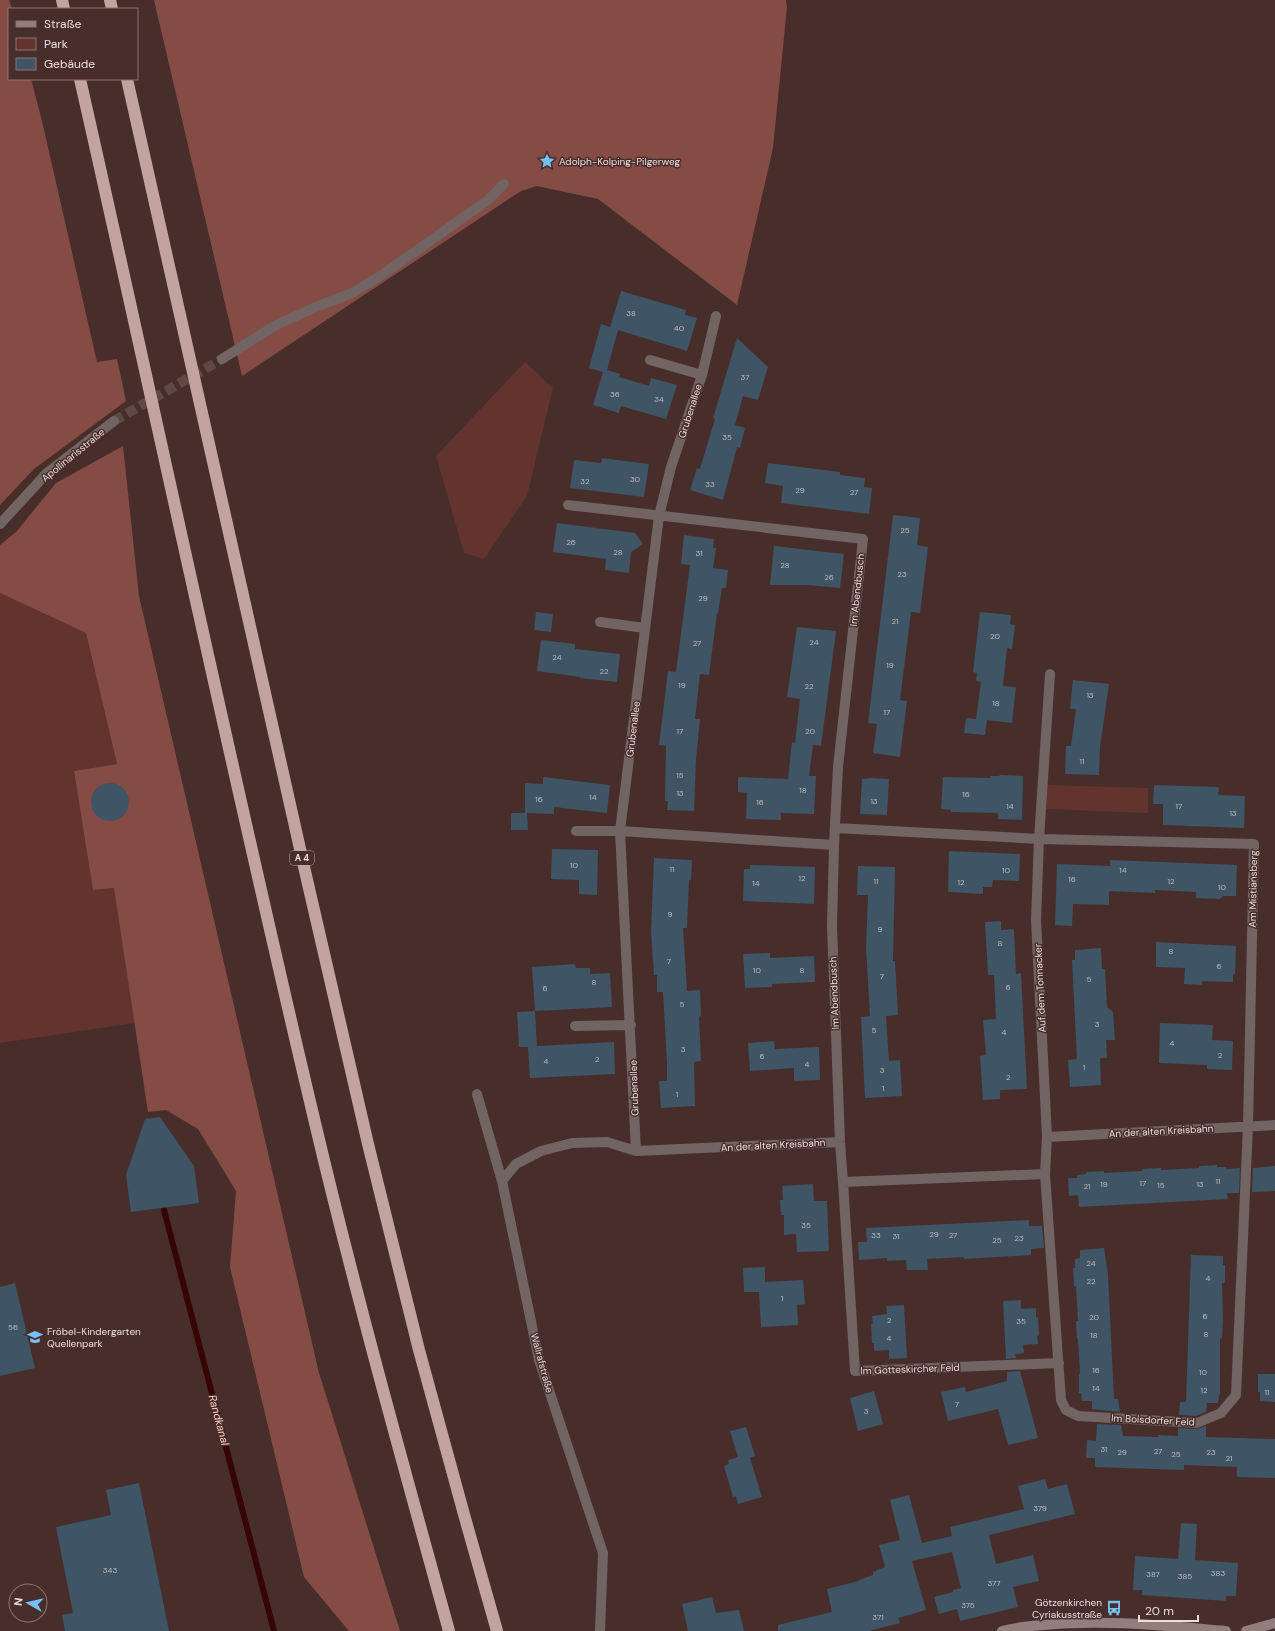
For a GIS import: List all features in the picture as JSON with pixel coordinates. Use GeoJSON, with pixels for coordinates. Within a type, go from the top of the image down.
{"type":"FeatureCollection","features":[{"type":"Feature","properties":{"kind":"highway"},"geometry":{"type":"LineString","coordinates":[[80,80],[260,887],[316,1131],[376,1369],[449,1631]]}},
{"type":"Feature","properties":{"kind":"highway","name":"A 4"},"geometry":{"type":"LineString","coordinates":[[127,80],[303,863],[368,1144],[422,1358],[465,1518],[498,1631]]}},
{"type":"Feature","properties":{"kind":"main road"},"geometry":{"type":"LineString","coordinates":[[1002,1631],[1014,1628],[1080,1622],[1120,1623],[1226,1631]]}},
{"type":"Feature","properties":{"kind":"main road"},"geometry":{"type":"LineString","coordinates":[[1246,1631],[1275,1623]]}},
{"type":"Feature","properties":{"kind":"street"},"geometry":{"type":"LineString","coordinates":[[222,359],[276,325],[352,293],[382,275],[488,200],[504,184]]}},
{"type":"Feature","properties":{"kind":"street","name":"Grubenallee"},"geometry":{"type":"LineString","coordinates":[[636,1151],[631,1025],[620,830],[659,516],[671,467],[702,375],[716,316]]}},
{"type":"Feature","properties":{"kind":"street","name":"Grubenallee"},"geometry":{"type":"LineString","coordinates":[[650,360],[702,375]]}},
{"type":"Feature","properties":{"kind":"street","name":"Apollinarisstraße"},"geometry":{"type":"LineString","coordinates":[[0,524],[47,473],[114,421]]}},
{"type":"Feature","properties":{"kind":"street"},"geometry":{"type":"LineString","coordinates":[[568,504],[659,516]]}},
{"type":"Feature","properties":{"kind":"street","name":"Im Abendbusch"},"geometry":{"type":"LineString","coordinates":[[659,516],[863,540],[838,767],[834,845],[832,926],[840,1142]]}},
{"type":"Feature","properties":{"kind":"street"},"geometry":{"type":"LineString","coordinates":[[600,622],[645,628]]}},
{"type":"Feature","properties":{"kind":"street","name":"Auf dem Tonnacker"},"geometry":{"type":"LineString","coordinates":[[1047,1137],[1036,920],[1039,840],[1050,674]]}},
{"type":"Feature","properties":{"kind":"street"},"geometry":{"type":"LineString","coordinates":[[835,828],[1039,840]]}},
{"type":"Feature","properties":{"kind":"street"},"geometry":{"type":"LineString","coordinates":[[576,831],[620,830],[834,845]]}},
{"type":"Feature","properties":{"kind":"street","name":"Am Mistiansberg"},"geometry":{"type":"LineString","coordinates":[[1039,840],[1254,844],[1248,1126]]}},
{"type":"Feature","properties":{"kind":"street"},"geometry":{"type":"LineString","coordinates":[[575,1026],[631,1025]]}},
{"type":"Feature","properties":{"kind":"street","name":"Wallrafstraße"},"geometry":{"type":"LineString","coordinates":[[477,1094],[502,1181],[539,1360],[603,1553],[600,1631]]}},
{"type":"Feature","properties":{"kind":"street","name":"An der alten Kreisbahn"},"geometry":{"type":"LineString","coordinates":[[1047,1137],[1275,1124]]}},
{"type":"Feature","properties":{"kind":"street","name":"Im Boisdorfer Feld"},"geometry":{"type":"LineString","coordinates":[[1047,1137],[1046,1174],[1061,1400],[1066,1410],[1078,1416],[1197,1423],[1221,1413],[1236,1395],[1248,1126]]}},
{"type":"Feature","properties":{"kind":"street","name":"An der alten Kreisbahn"},"geometry":{"type":"LineString","coordinates":[[502,1181],[516,1164],[541,1151],[572,1143],[607,1142],[636,1151],[840,1142],[843,1182]]}},
{"type":"Feature","properties":{"kind":"street"},"geometry":{"type":"LineString","coordinates":[[843,1182],[1046,1174]]}},
{"type":"Feature","properties":{"kind":"street","name":"Im Gotteskircher Feld"},"geometry":{"type":"LineString","coordinates":[[843,1182],[855,1371],[1059,1363]]}},
{"type":"Feature","properties":{"kind":"green space"},"geometry":{"type":"Polygon","coordinates":[[[525,362],[553,388],[527,496],[484,559],[464,553],[436,456],[525,362]]]}},
{"type":"Feature","properties":{"kind":"green space"},"geometry":{"type":"Polygon","coordinates":[[[0,593],[86,633],[117,764],[74,771],[93,890],[114,888],[135,1023],[0,1043],[0,593]]]}},
{"type":"Feature","properties":{"kind":"green space"},"geometry":{"type":"Polygon","coordinates":[[[1047,785],[1148,788],[1148,813],[1046,809],[1047,785]]]}},
{"type":"Feature","properties":{"kind":"shaded area"},"geometry":{"type":"Polygon","coordinates":[[[0,0],[9,0],[12,8],[8,8],[8,80],[31,80],[97,362],[117,359],[126,401],[34,469],[0,505],[0,0]]]}},
{"type":"Feature","properties":{"kind":"shaded area"},"geometry":{"type":"Polygon","coordinates":[[[154,0],[786,0],[787,7],[773,148],[737,305],[598,199],[537,186],[521,191],[242,376],[154,0]]]}},
{"type":"Feature","properties":{"kind":"shaded area"},"geometry":{"type":"Polygon","coordinates":[[[123,446],[139,596],[319,1373],[400,1631],[349,1631],[304,1577],[230,1267],[236,1191],[198,1129],[166,1110],[148,1112],[114,888],[93,890],[74,771],[117,764],[86,633],[0,593],[0,545],[17,531],[56,483],[123,446]]]}},
{"type":"Feature","properties":{"kind":"building"},"geometry":{"type":"Polygon","coordinates":[[[621,291],[686,310],[685,315],[697,318],[687,351],[618,330],[607,370],[620,374],[619,377],[649,386],[651,378],[677,385],[666,419],[621,406],[619,413],[593,405],[603,372],[589,368],[601,324],[610,327],[621,291]]]}},
{"type":"Feature","properties":{"kind":"building"},"geometry":{"type":"Polygon","coordinates":[[[737,338],[768,367],[758,400],[743,396],[735,425],[745,428],[740,448],[737,447],[723,500],[690,490],[697,468],[700,469],[715,419],[713,418],[737,338]]]}},
{"type":"Feature","properties":{"kind":"building"},"geometry":{"type":"Polygon","coordinates":[[[602,458],[649,464],[644,497],[570,488],[574,460],[601,463],[602,458]]]}},
{"type":"Feature","properties":{"kind":"building"},"geometry":{"type":"Polygon","coordinates":[[[768,463],[840,472],[840,475],[865,478],[864,487],[872,488],[869,514],[781,503],[783,486],[765,483],[768,463]]]}},
{"type":"Feature","properties":{"kind":"building"},"geometry":{"type":"Polygon","coordinates":[[[893,515],[920,518],[917,545],[928,547],[920,613],[911,612],[900,700],[907,701],[900,757],[873,753],[877,724],[868,723],[893,515]]]}},
{"type":"Feature","properties":{"kind":"building"},"geometry":{"type":"Polygon","coordinates":[[[557,523],[635,533],[643,544],[631,552],[629,573],[605,570],[606,559],[553,552],[557,523]]]}},
{"type":"Feature","properties":{"kind":"building"},"geometry":{"type":"Polygon","coordinates":[[[684,535],[714,539],[713,548],[716,548],[713,568],[728,570],[726,588],[722,588],[717,613],[709,675],[700,674],[695,719],[700,719],[696,760],[694,811],[667,810],[668,801],[665,801],[666,746],[659,745],[668,671],[676,672],[690,565],[681,564],[684,535]]]}},
{"type":"Feature","properties":{"kind":"building"},"geometry":{"type":"Polygon","coordinates":[[[774,546],[844,554],[840,588],[807,585],[770,585],[774,546]]]}},
{"type":"Feature","properties":{"kind":"building"},"geometry":{"type":"Polygon","coordinates":[[[536,612],[553,614],[551,632],[534,630],[536,612]]]}},
{"type":"Feature","properties":{"kind":"building"},"geometry":{"type":"Polygon","coordinates":[[[980,612],[1011,615],[1010,624],[1015,625],[1012,649],[1007,648],[1003,686],[1016,687],[1012,723],[987,720],[985,735],[964,733],[966,718],[976,719],[981,682],[976,681],[977,673],[973,672],[980,612]]]}},
{"type":"Feature","properties":{"kind":"building"},"geometry":{"type":"Polygon","coordinates":[[[797,627],[836,631],[821,746],[813,745],[809,776],[816,776],[814,814],[781,813],[781,820],[746,819],[747,793],[738,792],[738,777],[788,779],[792,742],[795,743],[800,699],[787,697],[797,627]]]}},
{"type":"Feature","properties":{"kind":"building"},"geometry":{"type":"Polygon","coordinates":[[[541,640],[575,644],[575,649],[620,654],[617,682],[537,671],[541,640]]]}},
{"type":"Feature","properties":{"kind":"building"},"geometry":{"type":"Polygon","coordinates":[[[1073,680],[1109,684],[1100,747],[1099,775],[1065,774],[1066,746],[1071,746],[1076,709],[1070,709],[1073,680]]]}},
{"type":"Feature","properties":{"kind":"building"},"geometry":{"type":"Polygon","coordinates":[[[990,776],[1023,776],[1022,820],[998,819],[998,813],[951,812],[951,810],[941,809],[943,777],[990,778],[990,776]]]}},
{"type":"Feature","properties":{"kind":"building"},"geometry":{"type":"Polygon","coordinates":[[[543,777],[610,785],[607,813],[554,807],[554,814],[527,813],[528,830],[511,830],[511,813],[525,813],[525,783],[543,784],[543,777]]]}},
{"type":"Feature","properties":{"kind":"building"},"geometry":{"type":"Polygon","coordinates":[[[862,779],[889,779],[887,815],[860,814],[862,779]]]}},
{"type":"Feature","properties":{"kind":"building"},"geometry":{"type":"Polygon","coordinates":[[[106,783],[114,783],[121,786],[126,791],[129,802],[126,813],[121,818],[114,821],[106,821],[99,818],[94,813],[91,806],[91,798],[94,791],[99,786],[106,783]]]}},
{"type":"Feature","properties":{"kind":"building"},"geometry":{"type":"Polygon","coordinates":[[[1154,785],[1219,787],[1218,795],[1245,796],[1244,828],[1163,825],[1163,804],[1153,804],[1154,785]]]}},
{"type":"Feature","properties":{"kind":"building"},"geometry":{"type":"Polygon","coordinates":[[[552,849],[598,850],[597,895],[579,894],[579,880],[551,879],[552,849]]]}},
{"type":"Feature","properties":{"kind":"building"},"geometry":{"type":"Polygon","coordinates":[[[949,851],[1020,854],[1019,881],[993,880],[992,887],[983,887],[983,894],[948,892],[949,851]]]}},
{"type":"Feature","properties":{"kind":"building"},"geometry":{"type":"Polygon","coordinates":[[[654,858],[692,860],[691,880],[689,880],[687,928],[683,928],[687,991],[700,990],[701,1016],[699,1017],[701,1061],[694,1062],[695,1106],[661,1108],[659,1081],[667,1081],[667,1063],[663,992],[657,992],[657,975],[654,975],[651,932],[654,858]]]}},
{"type":"Feature","properties":{"kind":"building"},"geometry":{"type":"Polygon","coordinates":[[[1110,860],[1237,865],[1236,896],[1223,896],[1220,899],[1196,898],[1196,892],[1155,890],[1155,893],[1109,891],[1109,905],[1073,904],[1072,926],[1055,925],[1057,864],[1110,866],[1110,860]]]}},
{"type":"Feature","properties":{"kind":"building"},"geometry":{"type":"Polygon","coordinates":[[[750,865],[815,867],[814,904],[743,901],[744,869],[750,869],[750,865]]]}},
{"type":"Feature","properties":{"kind":"building"},"geometry":{"type":"Polygon","coordinates":[[[858,866],[895,867],[893,961],[895,961],[898,1015],[886,1016],[889,1061],[900,1060],[902,1096],[865,1098],[861,1017],[870,1016],[866,947],[868,895],[857,895],[858,866]]]}},
{"type":"Feature","properties":{"kind":"building"},"geometry":{"type":"Polygon","coordinates":[[[1001,921],[1001,930],[1014,929],[1016,974],[1021,973],[1027,1089],[1000,1090],[1000,1099],[983,1100],[980,1056],[986,1055],[983,1020],[996,1019],[994,975],[988,975],[985,922],[1001,921]]]}},
{"type":"Feature","properties":{"kind":"building"},"geometry":{"type":"Polygon","coordinates":[[[1156,942],[1236,946],[1235,974],[1233,974],[1233,982],[1202,981],[1202,985],[1184,984],[1185,968],[1156,967],[1156,942]]]}},
{"type":"Feature","properties":{"kind":"building"},"geometry":{"type":"Polygon","coordinates":[[[1101,948],[1102,969],[1105,969],[1107,1007],[1113,1012],[1115,1040],[1106,1040],[1107,1058],[1100,1058],[1101,1085],[1070,1087],[1068,1060],[1077,1059],[1072,960],[1075,960],[1075,950],[1101,948]]]}},
{"type":"Feature","properties":{"kind":"building"},"geometry":{"type":"Polygon","coordinates":[[[770,953],[770,958],[814,956],[815,982],[772,984],[772,987],[745,988],[743,954],[770,953]]]}},
{"type":"Feature","properties":{"kind":"building"},"geometry":{"type":"Polygon","coordinates":[[[575,964],[576,968],[590,968],[590,974],[610,973],[612,1007],[535,1011],[532,967],[575,964]]]}},
{"type":"Feature","properties":{"kind":"building"},"geometry":{"type":"Polygon","coordinates":[[[535,1011],[537,1046],[614,1042],[615,1074],[530,1078],[528,1047],[519,1047],[517,1012],[535,1011]]]}},
{"type":"Feature","properties":{"kind":"building"},"geometry":{"type":"Polygon","coordinates":[[[1160,1023],[1213,1025],[1212,1040],[1233,1041],[1232,1070],[1207,1069],[1207,1065],[1159,1063],[1160,1023]]]}},
{"type":"Feature","properties":{"kind":"building"},"geometry":{"type":"Polygon","coordinates":[[[774,1041],[775,1049],[819,1047],[820,1080],[794,1081],[794,1068],[750,1071],[748,1043],[774,1041]]]}},
{"type":"Feature","properties":{"kind":"building"},"geometry":{"type":"Polygon","coordinates":[[[160,1117],[194,1166],[199,1203],[131,1212],[126,1175],[145,1119],[160,1117]]]}},
{"type":"Feature","properties":{"kind":"building"},"geometry":{"type":"Polygon","coordinates":[[[1217,1165],[1217,1167],[1226,1167],[1226,1169],[1240,1168],[1239,1193],[1227,1193],[1228,1199],[1079,1207],[1078,1195],[1069,1196],[1068,1178],[1077,1178],[1077,1175],[1086,1174],[1086,1172],[1104,1171],[1104,1173],[1142,1171],[1142,1169],[1161,1168],[1161,1170],[1199,1168],[1199,1166],[1217,1165]]]}},
{"type":"Feature","properties":{"kind":"building"},"geometry":{"type":"Polygon","coordinates":[[[1275,1166],[1275,1191],[1252,1192],[1253,1168],[1275,1166]]]}},
{"type":"Feature","properties":{"kind":"building"},"geometry":{"type":"Polygon","coordinates":[[[813,1184],[814,1201],[827,1201],[829,1251],[797,1252],[796,1234],[784,1235],[784,1215],[781,1215],[780,1200],[783,1200],[782,1186],[813,1184]]]}},
{"type":"Feature","properties":{"kind":"building"},"geometry":{"type":"Polygon","coordinates":[[[1029,1220],[1029,1226],[1042,1226],[1044,1248],[1031,1249],[1031,1255],[964,1259],[964,1257],[927,1259],[928,1270],[907,1270],[906,1260],[887,1261],[887,1258],[859,1260],[858,1242],[867,1242],[866,1228],[1029,1220]]]}},
{"type":"Feature","properties":{"kind":"building"},"geometry":{"type":"Polygon","coordinates":[[[1104,1248],[1108,1275],[1114,1399],[1118,1399],[1120,1412],[1092,1409],[1092,1401],[1082,1401],[1081,1393],[1079,1393],[1080,1374],[1076,1321],[1078,1321],[1076,1286],[1074,1286],[1073,1268],[1075,1268],[1075,1259],[1080,1258],[1080,1250],[1104,1248]]]}},
{"type":"Feature","properties":{"kind":"building"},"geometry":{"type":"Polygon","coordinates":[[[1191,1255],[1223,1256],[1223,1265],[1225,1265],[1225,1283],[1222,1283],[1223,1321],[1222,1339],[1220,1338],[1220,1395],[1218,1403],[1207,1403],[1206,1412],[1196,1416],[1179,1415],[1180,1402],[1186,1402],[1191,1255]]]}},
{"type":"Feature","properties":{"kind":"building"},"geometry":{"type":"Polygon","coordinates":[[[765,1267],[765,1282],[803,1280],[805,1304],[797,1305],[798,1325],[761,1327],[759,1292],[744,1292],[743,1268],[765,1267]]]}},
{"type":"Feature","properties":{"kind":"building"},"geometry":{"type":"Polygon","coordinates":[[[15,1283],[35,1368],[0,1376],[0,1287],[15,1283]]]}},
{"type":"Feature","properties":{"kind":"building"},"geometry":{"type":"Polygon","coordinates":[[[1021,1300],[1021,1309],[1036,1308],[1039,1335],[1037,1336],[1038,1344],[1023,1345],[1024,1353],[1015,1354],[1016,1358],[1006,1359],[1003,1301],[1021,1300]]]}},
{"type":"Feature","properties":{"kind":"building"},"geometry":{"type":"Polygon","coordinates":[[[904,1305],[907,1358],[889,1359],[889,1350],[874,1351],[874,1343],[872,1343],[872,1316],[887,1314],[886,1306],[904,1305]]]}},
{"type":"Feature","properties":{"kind":"building"},"geometry":{"type":"Polygon","coordinates":[[[1020,1371],[1038,1438],[1008,1445],[998,1409],[948,1421],[941,1392],[965,1387],[966,1392],[1007,1381],[1007,1372],[1020,1371]]]}},
{"type":"Feature","properties":{"kind":"building"},"geometry":{"type":"Polygon","coordinates":[[[1258,1374],[1275,1374],[1275,1402],[1260,1401],[1260,1392],[1258,1392],[1258,1374]]]}},
{"type":"Feature","properties":{"kind":"building"},"geometry":{"type":"Polygon","coordinates":[[[874,1391],[883,1424],[858,1431],[850,1398],[874,1391]]]}},
{"type":"Feature","properties":{"kind":"building"},"geometry":{"type":"Polygon","coordinates":[[[1097,1424],[1121,1425],[1123,1436],[1178,1436],[1178,1428],[1197,1429],[1206,1426],[1206,1437],[1275,1439],[1275,1478],[1237,1477],[1237,1467],[1184,1465],[1184,1470],[1095,1467],[1095,1458],[1086,1458],[1087,1440],[1096,1441],[1097,1424]]]}},
{"type":"Feature","properties":{"kind":"building"},"geometry":{"type":"Polygon","coordinates":[[[746,1427],[755,1456],[750,1458],[762,1497],[738,1504],[736,1496],[733,1497],[724,1466],[729,1464],[728,1460],[738,1457],[730,1431],[746,1427]]]}},
{"type":"Feature","properties":{"kind":"building"},"geometry":{"type":"Polygon","coordinates":[[[1045,1479],[1048,1489],[1067,1484],[1075,1514],[989,1535],[996,1564],[1033,1555],[1039,1581],[1013,1587],[1018,1607],[960,1621],[957,1609],[939,1614],[934,1597],[953,1592],[953,1590],[961,1588],[952,1552],[912,1561],[926,1610],[898,1618],[900,1623],[869,1631],[778,1631],[778,1625],[832,1612],[827,1589],[859,1581],[873,1575],[873,1572],[885,1567],[879,1545],[900,1540],[890,1500],[909,1495],[922,1543],[952,1536],[950,1527],[1024,1509],[1018,1486],[1045,1479]]]}},
{"type":"Feature","properties":{"kind":"building"},"geometry":{"type":"Polygon","coordinates":[[[139,1483],[169,1631],[65,1631],[62,1615],[73,1613],[56,1527],[111,1515],[106,1490],[139,1483]]]}},
{"type":"Feature","properties":{"kind":"building"},"geometry":{"type":"Polygon","coordinates":[[[1181,1523],[1197,1524],[1195,1560],[1238,1563],[1236,1596],[1226,1596],[1226,1601],[1142,1595],[1142,1590],[1133,1590],[1135,1556],[1178,1559],[1181,1523]]]}},
{"type":"Feature","properties":{"kind":"building"},"geometry":{"type":"Polygon","coordinates":[[[712,1597],[716,1613],[739,1610],[744,1631],[688,1631],[682,1604],[712,1597]]]}},
{"type":"Feature","properties":{"kind":"waterway","name":"Randkanal"},"geometry":{"type":"LineString","coordinates":[[164,1210],[274,1631]]}},
{"type":"Feature","properties":{"kind":"tunnel"},"geometry":{"type":"LineString","coordinates":[[114,421],[222,359]]}},
{"type":"Feature","properties":{"kind":"place","name":"Adolph-Kolping-Pilgerweg"},"geometry":{"type":"Point","coordinates":[547,161]}},
{"type":"Feature","properties":{"kind":"place","name":"Fröbel-Kindergarten Quellenpark"},"geometry":{"type":"Point","coordinates":[35,1337]}},
{"type":"Feature","properties":{"kind":"place","name":"Götzenkirchen Cyriakusstraße"},"geometry":{"type":"Point","coordinates":[1114,1608]}}]}
